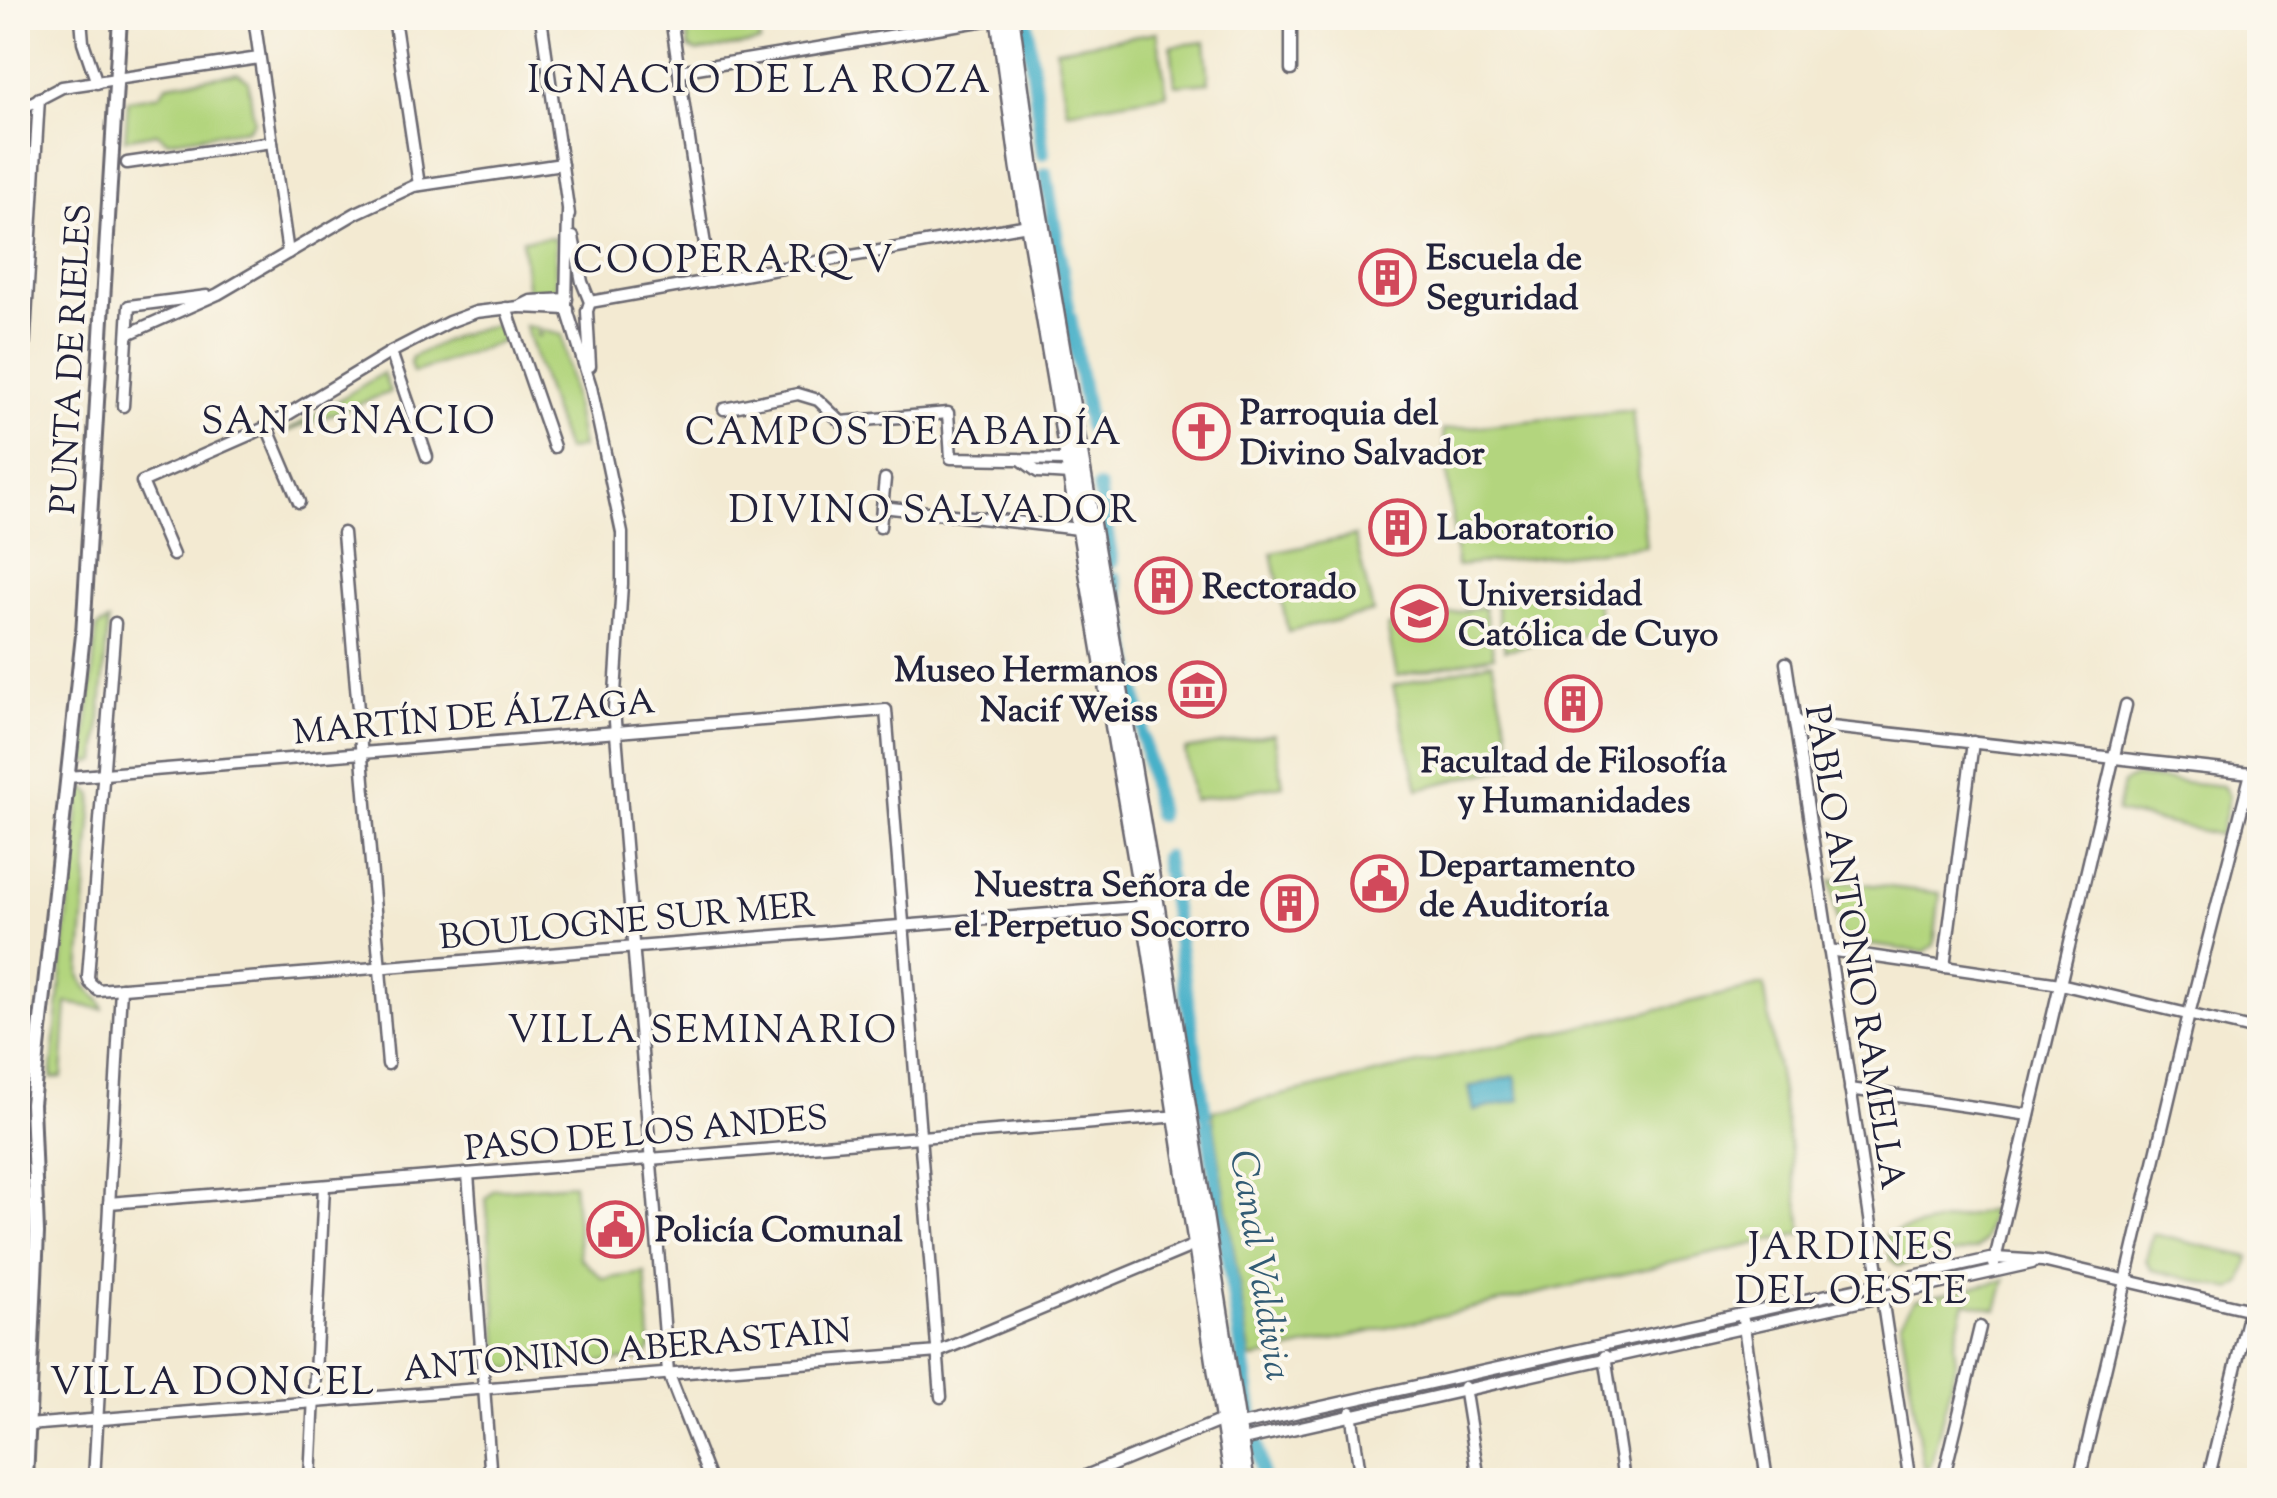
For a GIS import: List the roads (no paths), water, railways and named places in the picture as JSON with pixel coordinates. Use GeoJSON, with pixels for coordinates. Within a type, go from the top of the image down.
{"type":"FeatureCollection","features":[{"type":"Feature","properties":{"kind":"main road"},"geometry":{"type":"LineString","coordinates":[[998,18],[1078,529],[1150,906]]}},
{"type":"Feature","properties":{"kind":"main road"},"geometry":{"type":"LineString","coordinates":[[1012,18],[1031,166],[1202,1242],[1242,1429],[1246,1480]]}},
{"type":"Feature","properties":{"kind":"main road"},"geometry":{"type":"LineString","coordinates":[[1234,1480],[1242,1429]]}},
{"type":"Feature","properties":{"kind":"street"},"geometry":{"type":"LineString","coordinates":[[81,18],[83,42],[97,83]]}},
{"type":"Feature","properties":{"kind":"street","name":"PUNTA DE RIELES"},"geometry":{"type":"LineString","coordinates":[[26,1480],[22,1457],[28,1425],[36,1232],[32,1104],[84,620],[120,18]]}},
{"type":"Feature","properties":{"kind":"street"},"geometry":{"type":"LineString","coordinates":[[254,18],[288,253]]}},
{"type":"Feature","properties":{"kind":"street"},"geometry":{"type":"LineString","coordinates":[[394,18],[419,185]]}},
{"type":"Feature","properties":{"kind":"street"},"geometry":{"type":"LineString","coordinates":[[541,18],[568,212],[587,302],[591,387]]}},
{"type":"Feature","properties":{"kind":"street"},"geometry":{"type":"LineString","coordinates":[[671,18],[711,281]]}},
{"type":"Feature","properties":{"kind":"street"},"geometry":{"type":"LineString","coordinates":[[679,71],[998,18]]}},
{"type":"Feature","properties":{"kind":"street"},"geometry":{"type":"LineString","coordinates":[[1290,18],[1290,70]]}},
{"type":"Feature","properties":{"kind":"street"},"geometry":{"type":"LineString","coordinates":[[18,110],[62,86],[260,58]]}},
{"type":"Feature","properties":{"kind":"street"},"geometry":{"type":"LineString","coordinates":[[18,454],[22,302],[39,98]]}},
{"type":"Feature","properties":{"kind":"street"},"geometry":{"type":"LineString","coordinates":[[127,164],[272,142]]}},
{"type":"Feature","properties":{"kind":"street"},"geometry":{"type":"LineString","coordinates":[[128,334],[218,294],[356,213],[419,185],[562,164]]}},
{"type":"Feature","properties":{"kind":"street"},"geometry":{"type":"LineString","coordinates":[[568,212],[568,304],[591,387],[622,533],[616,732],[668,1372],[710,1480]]}},
{"type":"Feature","properties":{"kind":"street"},"geometry":{"type":"LineString","coordinates":[[174,556],[142,482],[267,426],[391,352],[476,312],[568,304],[579,315],[587,302],[1028,224]]}},
{"type":"Feature","properties":{"kind":"street"},"geometry":{"type":"LineString","coordinates":[[568,304],[578,292],[587,302]]}},
{"type":"Feature","properties":{"kind":"street"},"geometry":{"type":"LineString","coordinates":[[124,406],[130,306],[218,294]]}},
{"type":"Feature","properties":{"kind":"street"},"geometry":{"type":"LineString","coordinates":[[506,308],[554,447]]}},
{"type":"Feature","properties":{"kind":"street"},"geometry":{"type":"LineString","coordinates":[[391,352],[427,458]]}},
{"type":"Feature","properties":{"kind":"street"},"geometry":{"type":"LineString","coordinates":[[724,409],[798,394],[818,400],[841,422],[948,414],[951,458],[1022,460],[1068,467]]}},
{"type":"Feature","properties":{"kind":"street"},"geometry":{"type":"LineString","coordinates":[[267,426],[300,502]]}},
{"type":"Feature","properties":{"kind":"street"},"geometry":{"type":"LineString","coordinates":[[880,527],[886,479]]}},
{"type":"Feature","properties":{"kind":"street"},"geometry":{"type":"LineString","coordinates":[[882,507],[1078,529]]}},
{"type":"Feature","properties":{"kind":"street"},"geometry":{"type":"LineString","coordinates":[[343,532],[388,1064]]}},
{"type":"Feature","properties":{"kind":"street"},"geometry":{"type":"LineString","coordinates":[[102,774],[115,622]]}},
{"type":"Feature","properties":{"kind":"street","name":"PABLO ANTONIO RAMELLA"},"geometry":{"type":"LineString","coordinates":[[1786,663],[1912,1478]]}},
{"type":"Feature","properties":{"kind":"street"},"geometry":{"type":"LineString","coordinates":[[1994,1264],[2126,706]]}},
{"type":"Feature","properties":{"kind":"street","name":"MARTÍN DE ÁLZAGA"},"geometry":{"type":"LineString","coordinates":[[68,777],[886,710],[903,926]]}},
{"type":"Feature","properties":{"kind":"street"},"geometry":{"type":"LineString","coordinates":[[1794,723],[2255,774],[2189,1014],[2079,1480]]}},
{"type":"Feature","properties":{"kind":"street"},"geometry":{"type":"LineString","coordinates":[[1944,967],[1972,742]]}},
{"type":"Feature","properties":{"kind":"street","name":"BOULOGNE SUR MER"},"geometry":{"type":"LineString","coordinates":[[102,774],[88,976],[92,986],[104,990],[1150,906]]}},
{"type":"Feature","properties":{"kind":"street"},"geometry":{"type":"LineString","coordinates":[[903,926],[941,1397]]}},
{"type":"Feature","properties":{"kind":"street"},"geometry":{"type":"LineString","coordinates":[[1829,950],[2060,984],[2260,1031]]}},
{"type":"Feature","properties":{"kind":"street"},"geometry":{"type":"LineString","coordinates":[[94,1480],[121,988]]}},
{"type":"Feature","properties":{"kind":"street"},"geometry":{"type":"LineString","coordinates":[[1850,1090],[2029,1115]]}},
{"type":"Feature","properties":{"kind":"street","name":"PASO DE LOS ANDES"},"geometry":{"type":"LineString","coordinates":[[109,1203],[1182,1116]]}},
{"type":"Feature","properties":{"kind":"street"},"geometry":{"type":"LineString","coordinates":[[468,1174],[492,1480]]}},
{"type":"Feature","properties":{"kind":"street"},"geometry":{"type":"LineString","coordinates":[[310,1480],[324,1186]]}},
{"type":"Feature","properties":{"kind":"street","name":"ANTONINO ABERASTAIN"},"geometry":{"type":"LineString","coordinates":[[28,1425],[938,1352],[1202,1242]]}},
{"type":"Feature","properties":{"kind":"street"},"geometry":{"type":"LineString","coordinates":[[1082,1479],[1242,1429],[1350,1401],[1994,1264],[2042,1261],[2254,1311]]}},
{"type":"Feature","properties":{"kind":"street"},"geometry":{"type":"LineString","coordinates":[[2208,1480],[2254,1311],[2260,1266]]}},
{"type":"Feature","properties":{"kind":"street"},"geometry":{"type":"LineString","coordinates":[[1242,1429],[1352,1416],[1605,1358],[1743,1320]]}},
{"type":"Feature","properties":{"kind":"street"},"geometry":{"type":"LineString","coordinates":[[1743,1320],[1767,1480]]}},
{"type":"Feature","properties":{"kind":"street"},"geometry":{"type":"LineString","coordinates":[[1943,1480],[1980,1327]]}},
{"type":"Feature","properties":{"kind":"street"},"geometry":{"type":"LineString","coordinates":[[1603,1345],[1624,1480]]}},
{"type":"Feature","properties":{"kind":"street"},"geometry":{"type":"LineString","coordinates":[[1463,1376],[1478,1480]]}},
{"type":"Feature","properties":{"kind":"street"},"geometry":{"type":"LineString","coordinates":[[1350,1401],[1361,1480]]}},
{"type":"Feature","properties":{"kind":"water"},"geometry":{"type":"Polygon","coordinates":[[[1515,1076],[1520,1100],[1474,1111],[1469,1087],[1515,1076]]]}},
{"type":"Feature","properties":{"kind":"waterway","name":"Canal Valdivia"},"geometry":{"type":"LineString","coordinates":[[1026,18],[1043,153]]}},
{"type":"Feature","properties":{"kind":"waterway","name":"Canal Valdivia"},"geometry":{"type":"LineString","coordinates":[[1046,174],[1068,306]]}},
{"type":"Feature","properties":{"kind":"waterway","name":"Canal Valdivia"},"geometry":{"type":"LineString","coordinates":[[1070,317],[1089,426]]}},
{"type":"Feature","properties":{"kind":"waterway","name":"Canal Valdivia"},"geometry":{"type":"LineString","coordinates":[[1099,488],[1112,561]]}},
{"type":"Feature","properties":{"kind":"waterway","name":"Canal Valdivia"},"geometry":{"type":"LineString","coordinates":[[1115,578],[1142,727]]}},
{"type":"Feature","properties":{"kind":"waterway","name":"Canal Valdivia"},"geometry":{"type":"LineString","coordinates":[[1143,737],[1158,815]]}},
{"type":"Feature","properties":{"kind":"waterway","name":"Canal Valdivia"},"geometry":{"type":"LineString","coordinates":[[1165,857],[1205,1114]]}},
{"type":"Feature","properties":{"kind":"waterway","name":"Canal Valdivia"},"geometry":{"type":"LineString","coordinates":[[1207,1125],[1252,1416]]}},
{"type":"Feature","properties":{"kind":"waterway","name":"Canal Valdivia"},"geometry":{"type":"LineString","coordinates":[[1257,1443],[1262,1480]]}},
{"type":"Feature","properties":{"kind":"place","name":"Escuela de Seguridad"},"geometry":{"type":"Point","coordinates":[1387,277]}},
{"type":"Feature","properties":{"kind":"place","name":"Parroquia del Divino Salvador"},"geometry":{"type":"Point","coordinates":[1201,432]}},
{"type":"Feature","properties":{"kind":"place","name":"Laboratorio"},"geometry":{"type":"Point","coordinates":[1398,527]}},
{"type":"Feature","properties":{"kind":"place","name":"Rectorado"},"geometry":{"type":"Point","coordinates":[1163,586]}},
{"type":"Feature","properties":{"kind":"place","name":"Universidad Católica de Cuyo"},"geometry":{"type":"Point","coordinates":[1419,613]}},
{"type":"Feature","properties":{"kind":"place","name":"Museo Hermanos Nacif Weiss"},"geometry":{"type":"Point","coordinates":[1197,689]}},
{"type":"Feature","properties":{"kind":"place","name":"Facultad de Filosofía y Humanidades"},"geometry":{"type":"Point","coordinates":[1574,704]}},
{"type":"Feature","properties":{"kind":"place","name":"Departamento de Auditoría"},"geometry":{"type":"Point","coordinates":[1380,884]}},
{"type":"Feature","properties":{"kind":"place","name":"Nuestra Señora de el Perpetuo Socorro"},"geometry":{"type":"Point","coordinates":[1289,904]}},
{"type":"Feature","properties":{"kind":"place","name":"Policía Comunal"},"geometry":{"type":"Point","coordinates":[616,1229]}},
{"type":"Feature","properties":{"kind":"district","name":"IGNACIO DE LA ROZA"},"geometry":{"type":"Point","coordinates":[760,79]}},
{"type":"Feature","properties":{"kind":"district","name":"COOPERARQ V"},"geometry":{"type":"Point","coordinates":[734,259]}},
{"type":"Feature","properties":{"kind":"district","name":"SAN IGNACIO"},"geometry":{"type":"Point","coordinates":[349,420]}},
{"type":"Feature","properties":{"kind":"district","name":"CAMPOS DE ABADÍA"},"geometry":{"type":"Point","coordinates":[904,431]}},
{"type":"Feature","properties":{"kind":"district","name":"DIVINO SALVADOR"},"geometry":{"type":"Point","coordinates":[934,509]}},
{"type":"Feature","properties":{"kind":"district","name":"VILLA SEMINARIO"},"geometry":{"type":"Point","coordinates":[703,1029]}},
{"type":"Feature","properties":{"kind":"district","name":"JARDINES DEL OESTE"},"geometry":{"type":"Point","coordinates":[1852,1268]}},
{"type":"Feature","properties":{"kind":"district","name":"VILLA DONCEL"},"geometry":{"type":"Point","coordinates":[213,1381]}}]}
